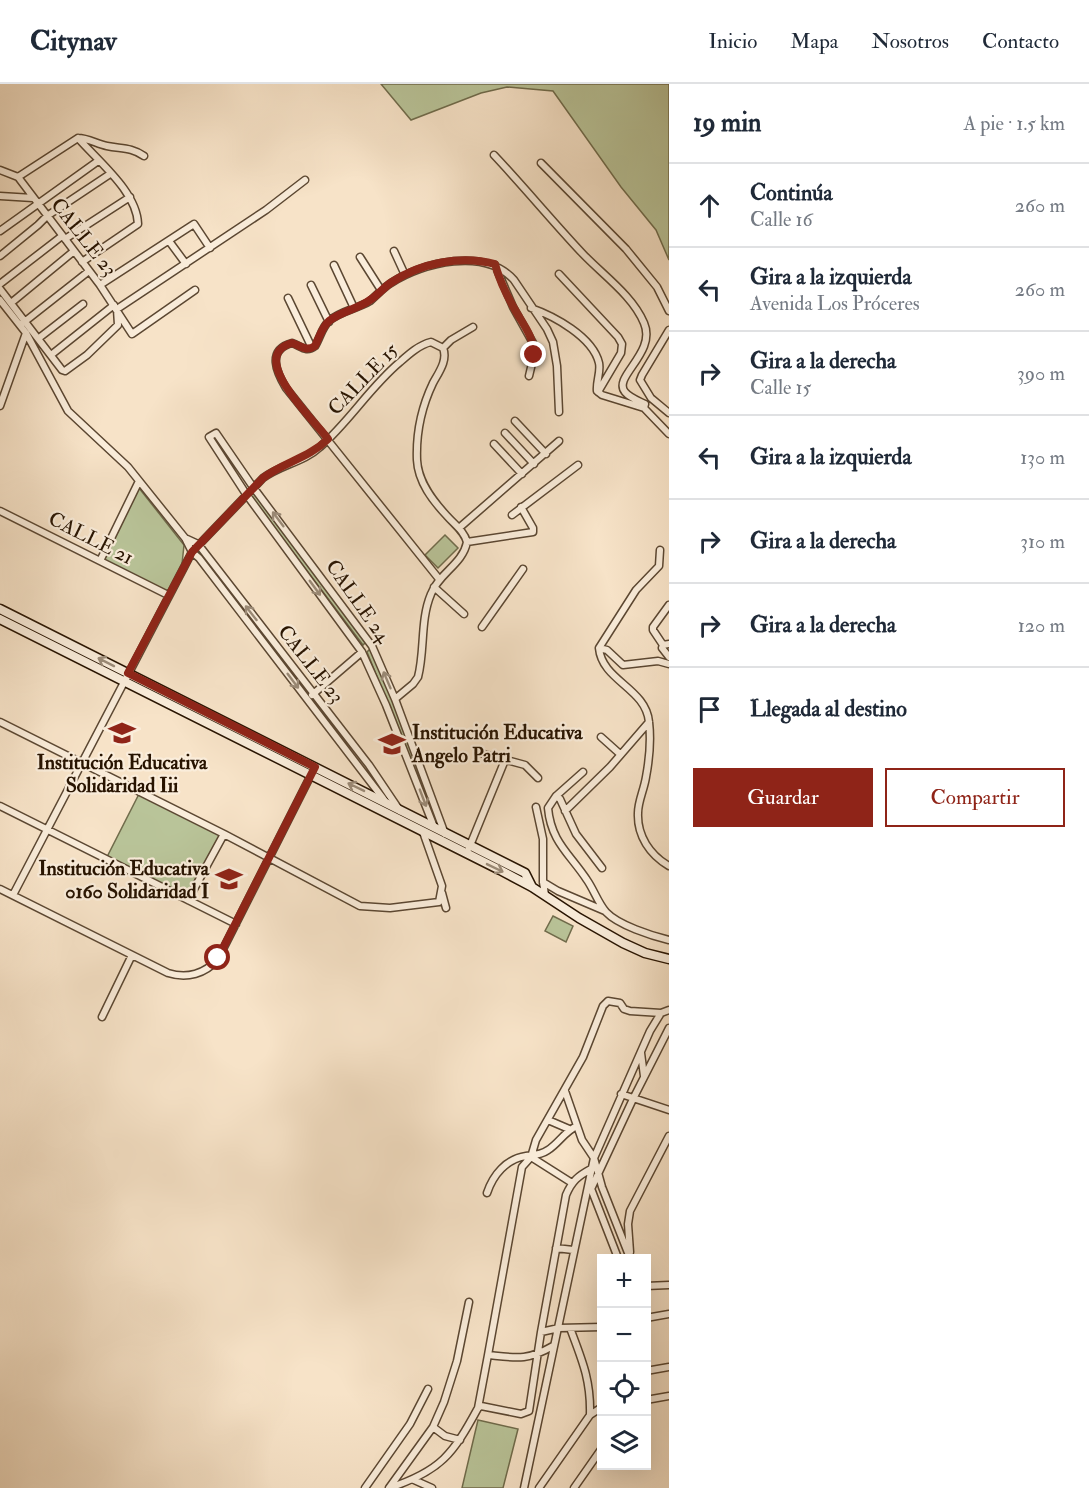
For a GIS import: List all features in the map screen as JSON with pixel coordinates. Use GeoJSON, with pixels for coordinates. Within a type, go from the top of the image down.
{"type":"FeatureCollection","features":[{"type":"Feature","properties":{"kind":"main road"},"geometry":{"type":"LineString","coordinates":[[0,609],[525,873],[532,887]]}},
{"type":"Feature","properties":{"kind":"main road"},"geometry":{"type":"LineString","coordinates":[[0,620],[532,887],[623,943],[645,953],[669,959]]}},
{"type":"Feature","properties":{"kind":"street"},"geometry":{"type":"LineString","coordinates":[[0,170],[18,177],[78,138],[107,146],[134,149],[144,156]]}},
{"type":"Feature","properties":{"kind":"street"},"geometry":{"type":"LineString","coordinates":[[78,138],[130,197],[136,209],[138,224],[82,262]]}},
{"type":"Feature","properties":{"kind":"street"},"geometry":{"type":"LineString","coordinates":[[494,155],[582,253],[628,299],[640,315],[646,329],[647,339],[640,357],[624,378],[622,387],[625,393],[645,404],[644,408]]}},
{"type":"Feature","properties":{"kind":"street"},"geometry":{"type":"LineString","coordinates":[[0,231],[34,201],[98,161]]}},
{"type":"Feature","properties":{"kind":"street"},"geometry":{"type":"LineString","coordinates":[[541,163],[640,266],[657,287],[669,310]]}},
{"type":"Feature","properties":{"kind":"street"},"geometry":{"type":"LineString","coordinates":[[0,256],[47,216],[110,174]]}},
{"type":"Feature","properties":{"kind":"street","name":"CALLE 23"},"geometry":{"type":"LineString","coordinates":[[18,177],[116,307],[132,334],[195,290]]}},
{"type":"Feature","properties":{"kind":"street"},"geometry":{"type":"LineString","coordinates":[[51,355],[116,307],[210,248],[305,180]]}},
{"type":"Feature","properties":{"kind":"street"},"geometry":{"type":"LineString","coordinates":[[0,189],[2,197],[34,201]]}},
{"type":"Feature","properties":{"kind":"street"},"geometry":{"type":"LineString","coordinates":[[0,284],[63,238],[130,197]]}},
{"type":"Feature","properties":{"kind":"street"},"geometry":{"type":"LineString","coordinates":[[100,285],[194,224],[210,248]]}},
{"type":"Feature","properties":{"kind":"street"},"geometry":{"type":"LineString","coordinates":[[169,241],[186,264]]}},
{"type":"Feature","properties":{"kind":"street"},"geometry":{"type":"LineString","coordinates":[[11,303],[74,251]]}},
{"type":"Feature","properties":{"kind":"street"},"geometry":{"type":"LineString","coordinates":[[394,251],[405,275]]}},
{"type":"Feature","properties":{"kind":"street"},"geometry":{"type":"LineString","coordinates":[[360,257],[381,290]]}},
{"type":"Feature","properties":{"kind":"street"},"geometry":{"type":"LineString","coordinates":[[440,579],[286,388],[276,367],[277,358],[286,345],[292,343],[304,349],[312,348],[328,321],[369,301],[381,290],[405,275],[450,261],[495,264],[514,280],[547,329],[553,342],[557,366],[559,412]]}},
{"type":"Feature","properties":{"kind":"street"},"geometry":{"type":"LineString","coordinates":[[495,264],[513,306],[533,343],[534,355],[529,376]]}},
{"type":"Feature","properties":{"kind":"street"},"geometry":{"type":"LineString","coordinates":[[334,265],[354,308]]}},
{"type":"Feature","properties":{"kind":"street"},"geometry":{"type":"LineString","coordinates":[[23,323],[89,271]]}},
{"type":"Feature","properties":{"kind":"street"},"geometry":{"type":"LineString","coordinates":[[558,274],[622,344],[621,353],[598,392]]}},
{"type":"Feature","properties":{"kind":"street"},"geometry":{"type":"LineString","coordinates":[[311,285],[328,321]]}},
{"type":"Feature","properties":{"kind":"street"},"geometry":{"type":"LineString","coordinates":[[0,289],[23,323],[39,338],[62,370],[67,370],[96,347],[118,325],[116,307]]}},
{"type":"Feature","properties":{"kind":"street"},"geometry":{"type":"LineString","coordinates":[[288,298],[312,348]]}},
{"type":"Feature","properties":{"kind":"street","name":"CALLE 23"},"geometry":{"type":"LineString","coordinates":[[0,300],[23,323],[26,333],[68,411],[128,467],[387,803]]}},
{"type":"Feature","properties":{"kind":"street"},"geometry":{"type":"LineString","coordinates":[[39,338],[83,304]]}},
{"type":"Feature","properties":{"kind":"street"},"geometry":{"type":"LineString","coordinates":[[531,308],[573,328],[593,350],[598,361],[598,392],[607,398],[644,408],[669,434]]}},
{"type":"Feature","properties":{"kind":"street"},"geometry":{"type":"LineString","coordinates":[[468,542],[427,490],[421,480],[417,459],[423,411],[443,363],[444,350],[451,340],[473,327]]}},
{"type":"Feature","properties":{"kind":"street"},"geometry":{"type":"LineString","coordinates":[[669,330],[640,380],[651,398],[669,413]]}},
{"type":"Feature","properties":{"kind":"street"},"geometry":{"type":"LineString","coordinates":[[0,406],[26,333]]}},
{"type":"Feature","properties":{"kind":"street","name":"CALLE 15"},"geometry":{"type":"LineString","coordinates":[[13,895],[168,595],[198,544],[253,487],[274,470],[312,453],[328,439],[394,367],[412,351],[431,342],[444,350]]}},
{"type":"Feature","properties":{"kind":"street"},"geometry":{"type":"LineString","coordinates":[[515,421],[546,454]]}},
{"type":"Feature","properties":{"kind":"street","name":"CALLE 24"},"geometry":{"type":"LineString","coordinates":[[434,827],[390,714],[362,652],[246,494],[209,437],[216,433],[253,487],[372,646],[395,699],[446,833]]}},
{"type":"Feature","properties":{"kind":"street"},"geometry":{"type":"LineString","coordinates":[[505,433],[534,464]]}},
{"type":"Feature","properties":{"kind":"street"},"geometry":{"type":"LineString","coordinates":[[459,528],[560,441]]}},
{"type":"Feature","properties":{"kind":"street"},"geometry":{"type":"LineString","coordinates":[[494,444],[522,474]]}},
{"type":"Feature","properties":{"kind":"street"},"geometry":{"type":"LineString","coordinates":[[512,515],[578,465]]}},
{"type":"Feature","properties":{"kind":"street"},"geometry":{"type":"LineString","coordinates":[[100,561],[139,481]]}},
{"type":"Feature","properties":{"kind":"street"},"geometry":{"type":"LineString","coordinates":[[468,542],[533,532],[521,507]]}},
{"type":"Feature","properties":{"kind":"street","name":"CALLE 21"},"geometry":{"type":"LineString","coordinates":[[0,511],[168,595]]}},
{"type":"Feature","properties":{"kind":"street","name":"CALLE 23"},"geometry":{"type":"LineString","coordinates":[[184,538],[198,544],[369,765],[400,810]]}},
{"type":"Feature","properties":{"kind":"street"},"geometry":{"type":"LineString","coordinates":[[395,699],[418,677],[426,611],[434,587],[463,555],[468,542]]}},
{"type":"Feature","properties":{"kind":"street"},"geometry":{"type":"LineString","coordinates":[[660,550],[658,566],[636,590],[599,648],[600,659],[611,674],[632,690],[641,701],[649,722],[646,778],[637,815],[648,849],[669,866]]}},
{"type":"Feature","properties":{"kind":"street"},"geometry":{"type":"LineString","coordinates":[[482,627],[524,569]]}},
{"type":"Feature","properties":{"kind":"street"},"geometry":{"type":"LineString","coordinates":[[434,587],[464,614]]}},
{"type":"Feature","properties":{"kind":"street"},"geometry":{"type":"LineString","coordinates":[[669,605],[653,627],[666,645],[662,648],[669,657]]}},
{"type":"Feature","properties":{"kind":"street"},"geometry":{"type":"LineString","coordinates":[[599,648],[607,650],[623,665],[658,660],[669,664]]}},
{"type":"Feature","properties":{"kind":"street"},"geometry":{"type":"LineString","coordinates":[[307,699],[362,652]]}},
{"type":"Feature","properties":{"kind":"street"},"geometry":{"type":"LineString","coordinates":[[0,722],[224,834],[360,906],[390,908],[439,902],[442,889]]}},
{"type":"Feature","properties":{"kind":"street"},"geometry":{"type":"LineString","coordinates":[[565,811],[610,767],[649,722]]}},
{"type":"Feature","properties":{"kind":"street"},"geometry":{"type":"LineString","coordinates":[[601,737],[620,754]]}},
{"type":"Feature","properties":{"kind":"street"},"geometry":{"type":"LineString","coordinates":[[480,753],[525,765],[538,778]]}},
{"type":"Feature","properties":{"kind":"street"},"geometry":{"type":"LineString","coordinates":[[466,854],[505,760]]}},
{"type":"Feature","properties":{"kind":"street"},"geometry":{"type":"LineString","coordinates":[[0,889],[175,975],[197,974],[212,966],[218,958],[315,767]]}},
{"type":"Feature","properties":{"kind":"street"},"geometry":{"type":"LineString","coordinates":[[583,772],[556,796],[549,808],[553,833],[588,881],[606,912]]}},
{"type":"Feature","properties":{"kind":"street"},"geometry":{"type":"LineString","coordinates":[[556,796],[560,799],[576,834],[602,868]]}},
{"type":"Feature","properties":{"kind":"street"},"geometry":{"type":"LineString","coordinates":[[382,812],[387,803]]}},
{"type":"Feature","properties":{"kind":"street"},"geometry":{"type":"LineString","coordinates":[[0,806],[236,924]]}},
{"type":"Feature","properties":{"kind":"street"},"geometry":{"type":"LineString","coordinates":[[536,807],[543,839],[545,895]]}},
{"type":"Feature","properties":{"kind":"street"},"geometry":{"type":"LineString","coordinates":[[396,819],[400,810]]}},
{"type":"Feature","properties":{"kind":"street"},"geometry":{"type":"LineString","coordinates":[[434,827],[427,834],[446,908]]}},
{"type":"Feature","properties":{"kind":"street"},"geometry":{"type":"LineString","coordinates":[[442,842],[446,833]]}},
{"type":"Feature","properties":{"kind":"street"},"geometry":{"type":"LineString","coordinates":[[188,900],[224,834]]}},
{"type":"Feature","properties":{"kind":"street"},"geometry":{"type":"LineString","coordinates":[[543,882],[652,936],[669,940]]}},
{"type":"Feature","properties":{"kind":"street"},"geometry":{"type":"LineString","coordinates":[[102,1017],[132,955]]}},
{"type":"Feature","properties":{"kind":"street"},"geometry":{"type":"LineString","coordinates":[[389,1488],[414,1480],[441,1463],[460,1440],[478,1408],[522,1167],[531,1157],[536,1140],[584,1057],[603,1006],[608,1001],[620,1003],[624,1009],[630,1011],[661,1013],[669,1010]]}},
{"type":"Feature","properties":{"kind":"street"},"geometry":{"type":"LineString","coordinates":[[524,1488],[594,1158],[621,1094],[661,1013]]}},
{"type":"Feature","properties":{"kind":"street"},"geometry":{"type":"LineString","coordinates":[[591,1189],[669,1028]]}},
{"type":"Feature","properties":{"kind":"street"},"geometry":{"type":"LineString","coordinates":[[641,1052],[644,1077]]}},
{"type":"Feature","properties":{"kind":"street"},"geometry":{"type":"LineString","coordinates":[[565,1091],[582,1140],[594,1158],[630,1258],[628,1224],[630,1211],[667,1147],[669,1136]]}},
{"type":"Feature","properties":{"kind":"street"},"geometry":{"type":"LineString","coordinates":[[621,1094],[669,1110]]}},
{"type":"Feature","properties":{"kind":"street"},"geometry":{"type":"LineString","coordinates":[[548,1120],[569,1129]]}},
{"type":"Feature","properties":{"kind":"street"},"geometry":{"type":"LineString","coordinates":[[487,1193],[494,1176],[504,1166],[524,1157],[547,1151],[565,1136],[569,1129],[577,1126]]}},
{"type":"Feature","properties":{"kind":"street"},"geometry":{"type":"LineString","coordinates":[[531,1157],[572,1183]]}},
{"type":"Feature","properties":{"kind":"street"},"geometry":{"type":"LineString","coordinates":[[478,1408],[484,1406],[521,1414],[529,1411],[541,1332],[567,1195],[578,1176],[591,1169]]}},
{"type":"Feature","properties":{"kind":"street"},"geometry":{"type":"LineString","coordinates":[[588,1182],[616,1254]]}},
{"type":"Feature","properties":{"kind":"street"},"geometry":{"type":"LineString","coordinates":[[556,1248],[573,1250]]}},
{"type":"Feature","properties":{"kind":"street"},"geometry":{"type":"LineString","coordinates":[[651,1286],[669,1285]]}},
{"type":"Feature","properties":{"kind":"street"},"geometry":{"type":"LineString","coordinates":[[389,1488],[433,1427],[444,1402],[457,1361],[469,1302]]}},
{"type":"Feature","properties":{"kind":"street"},"geometry":{"type":"LineString","coordinates":[[651,1317],[669,1314]]}},
{"type":"Feature","properties":{"kind":"street"},"geometry":{"type":"LineString","coordinates":[[541,1332],[558,1328],[597,1327]]}},
{"type":"Feature","properties":{"kind":"street"},"geometry":{"type":"LineString","coordinates":[[570,1328],[591,1392],[590,1415]]}},
{"type":"Feature","properties":{"kind":"street"},"geometry":{"type":"LineString","coordinates":[[488,1355],[521,1359],[539,1354],[553,1346]]}},
{"type":"Feature","properties":{"kind":"street"},"geometry":{"type":"LineString","coordinates":[[651,1370],[669,1367]]}},
{"type":"Feature","properties":{"kind":"street"},"geometry":{"type":"LineString","coordinates":[[365,1488],[410,1424],[428,1389]]}},
{"type":"Feature","properties":{"kind":"street"},"geometry":{"type":"LineString","coordinates":[[651,1399],[669,1396]]}},
{"type":"Feature","properties":{"kind":"street"},"geometry":{"type":"LineString","coordinates":[[539,1488],[590,1415],[597,1410]]}},
{"type":"Feature","properties":{"kind":"street"},"geometry":{"type":"LineString","coordinates":[[433,1427],[445,1436],[460,1440]]}},
{"type":"Feature","properties":{"kind":"street"},"geometry":{"type":"LineString","coordinates":[[574,1488],[597,1455]]}},
{"type":"Feature","properties":{"kind":"street"},"geometry":{"type":"LineString","coordinates":[[414,1480],[432,1488]]}},
{"type":"Feature","properties":{"kind":"green space"},"geometry":{"type":"Polygon","coordinates":[[[381,84],[669,84],[669,260],[656,230],[621,187],[553,91],[507,87],[481,93],[411,120],[381,84]]]}},
{"type":"Feature","properties":{"kind":"green space"},"geometry":{"type":"Polygon","coordinates":[[[139,488],[184,545],[182,564],[168,592],[103,560],[139,488]]]}},
{"type":"Feature","properties":{"kind":"green space"},"geometry":{"type":"Polygon","coordinates":[[[253,491],[367,641],[363,645],[249,494],[253,491]]]}},
{"type":"Feature","properties":{"kind":"green space"},"geometry":{"type":"Polygon","coordinates":[[[445,535],[458,548],[438,568],[425,555],[445,535]]]}},
{"type":"Feature","properties":{"kind":"green space"},"geometry":{"type":"Polygon","coordinates":[[[205,555],[311,693],[306,696],[201,557],[205,555]]]}},
{"type":"Feature","properties":{"kind":"green space"},"geometry":{"type":"Polygon","coordinates":[[[371,648],[443,824],[436,823],[367,652],[371,648]]]}},
{"type":"Feature","properties":{"kind":"green space"},"geometry":{"type":"Polygon","coordinates":[[[139,794],[221,834],[187,896],[107,857],[139,794]]]}},
{"type":"Feature","properties":{"kind":"green space"},"geometry":{"type":"Polygon","coordinates":[[[553,916],[573,926],[566,942],[545,931],[553,916]]]}},
{"type":"Feature","properties":{"kind":"green space"},"geometry":{"type":"Polygon","coordinates":[[[478,1420],[518,1429],[503,1488],[462,1488],[478,1420]]]}},
{"type":"Feature","properties":{"kind":"place","name":"Institución Educativa Solidaridad Iii"},"geometry":{"type":"Point","coordinates":[122,733]}},
{"type":"Feature","properties":{"kind":"place","name":"Institución Educativa Angelo Patri"},"geometry":{"type":"Point","coordinates":[392,744]}},
{"type":"Feature","properties":{"kind":"place","name":"Institución Educativa 0160 Solidaridad I"},"geometry":{"type":"Point","coordinates":[229,879]}},
{"type":"Feature","properties":{"kind":"route"},"geometry":{"type":"LineString","coordinates":[[218,958],[315,767],[128,673],[168,595],[198,544],[263,478],[274,470],[312,453],[328,439],[299,405],[276,371],[275,363],[279,353],[286,345],[292,343],[304,349],[312,348],[328,321],[369,301],[391,282],[442,262],[458,261],[495,264],[513,306],[530,335],[534,355]]}}]}
